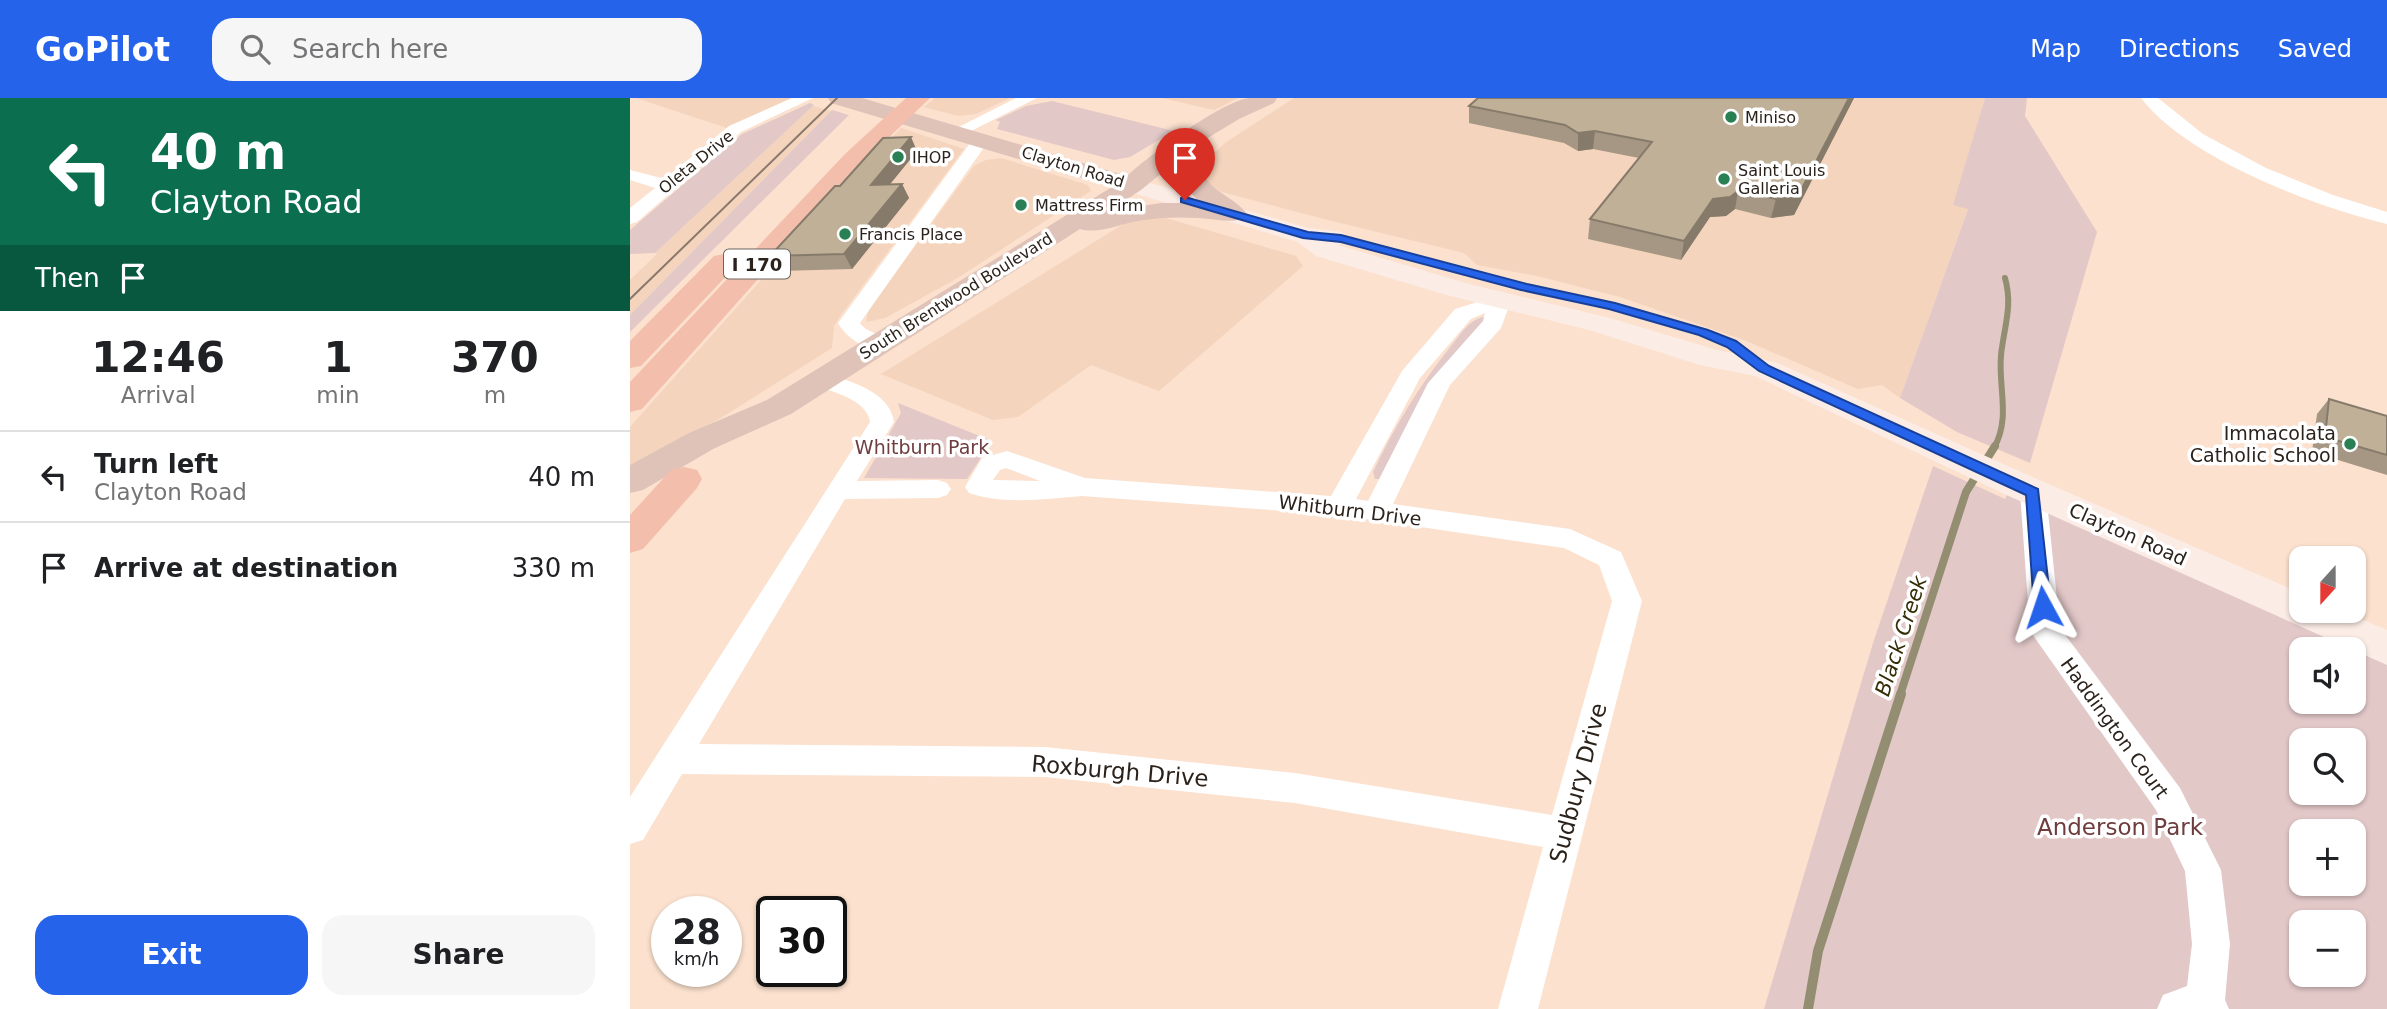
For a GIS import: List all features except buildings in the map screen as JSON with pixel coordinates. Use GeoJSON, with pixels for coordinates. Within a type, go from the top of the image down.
{"type":"FeatureCollection","features":[{"type":"Feature","properties":{"kind":"highway","name":"I 170"},"geometry":{"type":"LineString","coordinates":[[630,359],[811,171],[910,99]]}},
{"type":"Feature","properties":{"kind":"highway","name":"I 170"},"geometry":{"type":"LineString","coordinates":[[630,402],[829,185],[876,124]]}},
{"type":"Feature","properties":{"kind":"highway"},"geometry":{"type":"LineString","coordinates":[[630,539],[684,479]]}},
{"type":"Feature","properties":{"kind":"main road","name":"Clayton Road"},"geometry":{"type":"LineString","coordinates":[[839,98],[1307,236],[1341,239],[1677,325],[1732,344],[1764,369]]}},
{"type":"Feature","properties":{"kind":"main road","name":"South Brentwood Boulevard"},"geometry":{"type":"LineString","coordinates":[[630,508],[684,479],[726,452],[779,407],[1132,185],[1152,167],[1257,115],[1267,98]]}},
{"type":"Feature","properties":{"kind":"main road"},"geometry":{"type":"LineString","coordinates":[[1068,165],[1119,164],[1195,147],[1192,175],[1196,185],[1234,214]]}},
{"type":"Feature","properties":{"kind":"main road"},"geometry":{"type":"LineString","coordinates":[[1044,240],[1091,223],[1140,212],[1189,209],[1234,214]]}},
{"type":"Feature","properties":{"kind":"main road","name":"Clayton Road"},"geometry":{"type":"LineString","coordinates":[[1307,236],[1326,250],[1500,301],[1599,324],[1711,358],[1764,369],[2024,488],[2289,604]]}},
{"type":"Feature","properties":{"kind":"main road","name":"South Brentwood Boulevard"},"geometry":{"type":"LineString","coordinates":[[630,481],[701,442],[779,407]]}},
{"type":"Feature","properties":{"kind":"main road","name":"Clayton Road"},"geometry":{"type":"LineString","coordinates":[[2331,623],[2387,648]]}},
{"type":"Feature","properties":{"kind":"street","name":"Oleta Drive"},"geometry":{"type":"LineString","coordinates":[[630,218],[735,129],[805,98]]}},
{"type":"Feature","properties":{"kind":"street"},"geometry":{"type":"LineString","coordinates":[[957,132],[1028,98]]}},
{"type":"Feature","properties":{"kind":"street"},"geometry":{"type":"LineString","coordinates":[[2149,98],[2183,142],[2199,142],[2309,192],[2387,218]]}},
{"type":"Feature","properties":{"kind":"street"},"geometry":{"type":"LineString","coordinates":[[880,344],[854,332],[849,323],[982,139]]}},
{"type":"Feature","properties":{"kind":"street"},"geometry":{"type":"LineString","coordinates":[[630,175],[666,186]]}},
{"type":"Feature","properties":{"kind":"street"},"geometry":{"type":"LineString","coordinates":[[1339,506],[1410,376],[1464,314],[1500,301]]}},
{"type":"Feature","properties":{"kind":"street"},"geometry":{"type":"LineString","coordinates":[[1374,513],[1440,383],[1493,323],[1500,301]]}},
{"type":"Feature","properties":{"kind":"street"},"geometry":{"type":"LineString","coordinates":[[630,828],[838,490],[877,433],[883,416],[872,402],[821,380]]}},
{"type":"Feature","properties":{"kind":"street","name":"Whitburn Drive"},"geometry":{"type":"LineString","coordinates":[[1082,486],[1007,459],[991,464],[978,483],[978,487],[1035,490],[1082,486],[1339,506],[1570,539],[1611,559]]}},
{"type":"Feature","properties":{"kind":"street","name":"Haddington Court"},"geometry":{"type":"LineString","coordinates":[[2024,488],[2045,631],[2168,799],[2203,870],[2211,944],[2197,1007]]}},
{"type":"Feature","properties":{"kind":"street"},"geometry":{"type":"LineString","coordinates":[[838,490],[938,489]]}},
{"type":"Feature","properties":{"kind":"street","name":"Sudbury Drive"},"geometry":{"type":"LineString","coordinates":[[1518,1009],[1627,601],[1611,559]]}},
{"type":"Feature","properties":{"kind":"street","name":"Roxburgh Drive"},"geometry":{"type":"LineString","coordinates":[[671,759],[1045,762],[1295,788],[1565,834]]}},
{"type":"Feature","properties":{"kind":"shaded area"},"geometry":{"type":"Polygon","coordinates":[[[636,98],[793,98],[727,128],[636,98]]]}},
{"type":"Feature","properties":{"kind":"shaded area"},"geometry":{"type":"Polygon","coordinates":[[[935,98],[1010,98],[976,114],[958,116],[924,107],[935,98]]]}},
{"type":"Feature","properties":{"kind":"shaded area"},"geometry":{"type":"Polygon","coordinates":[[[1162,98],[1238,98],[1214,110],[1162,98]]]}},
{"type":"Feature","properties":{"kind":"shaded area","name":"Saint Louis Galleria"},"geometry":{"type":"Polygon","coordinates":[[[1294,98],[1985,98],[1954,205],[1968,208],[1900,398],[1882,385],[1858,389],[1744,340],[1620,297],[1537,276],[1477,265],[1464,253],[1222,192],[1204,178],[1203,169],[1208,159],[1225,143],[1294,98]]]}},
{"type":"Feature","properties":{"kind":"shaded area"},"geometry":{"type":"Polygon","coordinates":[[[813,106],[831,111],[630,315],[630,280],[657,254],[655,253],[813,106]]]}},
{"type":"Feature","properties":{"kind":"shaded area"},"geometry":{"type":"Polygon","coordinates":[[[901,128],[964,149],[841,315],[834,326],[832,348],[700,431],[630,470],[630,427],[835,197],[901,128]]]}},
{"type":"Feature","properties":{"kind":"shaded area"},"geometry":{"type":"Polygon","coordinates":[[[1001,158],[1088,185],[1091,191],[956,279],[885,318],[866,322],[868,310],[974,166],[986,160],[1001,158]]]}},
{"type":"Feature","properties":{"kind":"shaded area"},"geometry":{"type":"Polygon","coordinates":[[[1159,216],[1296,256],[1303,266],[1159,391],[1091,365],[1018,417],[993,420],[881,374],[1130,220],[1159,216]]]}},
{"type":"Feature","properties":{"kind":"green space"},"geometry":{"type":"Polygon","coordinates":[[[1985,98],[2027,98],[2025,116],[2097,232],[2030,463],[1957,432],[1900,398],[1968,209],[1953,205],[1985,98]]]}},
{"type":"Feature","properties":{"kind":"green space"},"geometry":{"type":"Polygon","coordinates":[[[1052,101],[1174,131],[1130,157],[1114,160],[997,129],[1000,122],[996,120],[1026,106],[1052,101]]]}},
{"type":"Feature","properties":{"kind":"green space"},"geometry":{"type":"Polygon","coordinates":[[[810,103],[814,105],[655,253],[630,254],[630,230],[742,134],[810,103]]]}},
{"type":"Feature","properties":{"kind":"green space"},"geometry":{"type":"Polygon","coordinates":[[[832,110],[849,115],[630,332],[630,315],[832,110]]]}},
{"type":"Feature","properties":{"kind":"green space"},"geometry":{"type":"Polygon","coordinates":[[[1486,317],[1383,479],[1375,479],[1373,472],[1418,391],[1465,329],[1486,317]]]}},
{"type":"Feature","properties":{"kind":"green space","name":"Whitburn Park"},"geometry":{"type":"Polygon","coordinates":[[[898,403],[992,441],[967,479],[864,478],[901,413],[898,403]]]}},
{"type":"Feature","properties":{"kind":"green space","name":"Anderson Park"},"geometry":{"type":"Polygon","coordinates":[[[1933,466],[2005,499],[2013,483],[2289,605],[2289,623],[2330,623],[2362,637],[2289,637],[2289,714],[2366,714],[2366,639],[2387,648],[2387,1009],[1764,1009],[1873,643],[1933,466]]]}},
{"type":"Feature","properties":{"kind":"waterway","name":"Black Creek"},"geometry":{"type":"LineString","coordinates":[[1995,447],[2003,414],[2001,355],[2008,307],[2005,278]]}},
{"type":"Feature","properties":{"kind":"waterway","name":"Black Creek"},"geometry":{"type":"LineString","coordinates":[[1900,695],[1966,492],[1995,447]]}},
{"type":"Feature","properties":{"kind":"waterway","name":"Black Creek"},"geometry":{"type":"LineString","coordinates":[[1808,1009],[1818,951],[1901,694]]}},
{"type":"Feature","properties":{"kind":"tram line"},"geometry":{"type":"LineString","coordinates":[[630,299],[837,98]]}},
{"type":"Feature","properties":{"kind":"place","name":"Miniso"},"geometry":{"type":"Point","coordinates":[1731,117]}},
{"type":"Feature","properties":{"kind":"place","name":"IHOP"},"geometry":{"type":"Point","coordinates":[898,157]}},
{"type":"Feature","properties":{"kind":"place","name":"Saint Louis Galleria"},"geometry":{"type":"Point","coordinates":[1724,179]}},
{"type":"Feature","properties":{"kind":"place","name":"Mattress Firm"},"geometry":{"type":"Point","coordinates":[1021,205]}},
{"type":"Feature","properties":{"kind":"place","name":"Francis Place"},"geometry":{"type":"Point","coordinates":[845,234]}},
{"type":"Feature","properties":{"kind":"place","name":"Immacolata Catholic School"},"geometry":{"type":"Point","coordinates":[2350,444]}},
{"type":"Feature","properties":{"kind":"route"},"geometry":{"type":"LineString","coordinates":[[1185,200],[1307,236],[1341,239],[1525,288],[1611,306],[1703,332],[1732,344],[1764,369],[2033,492],[2043,607]]}}]}
